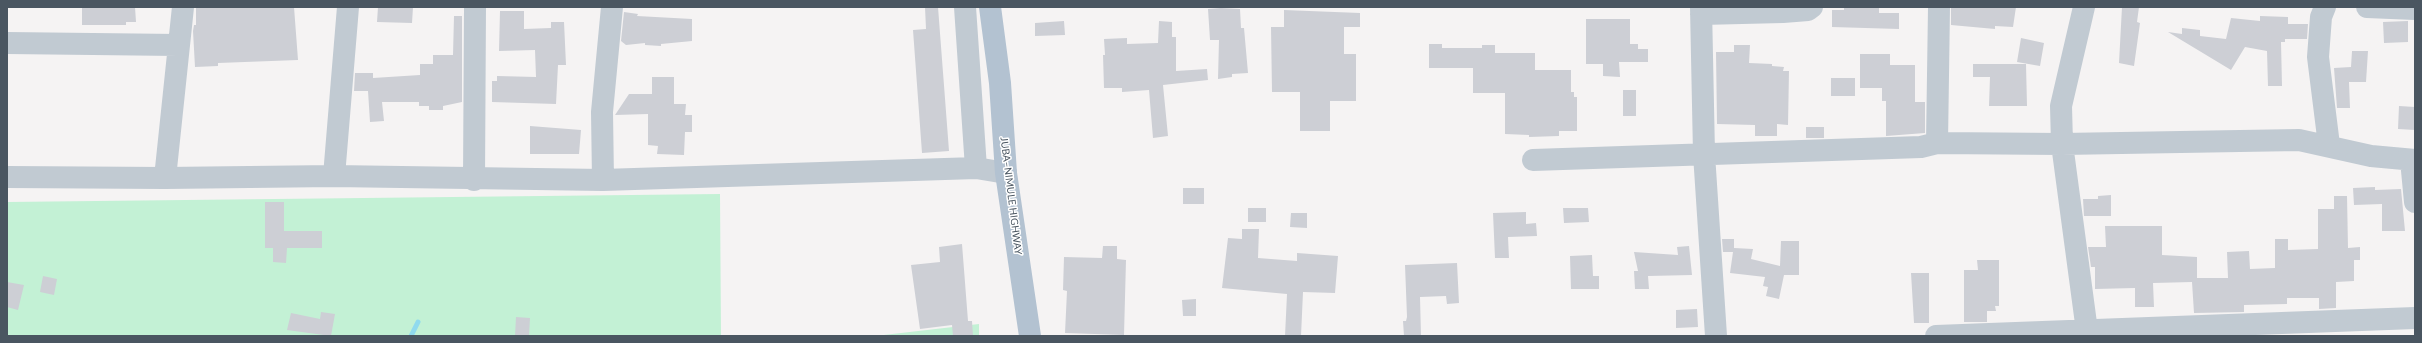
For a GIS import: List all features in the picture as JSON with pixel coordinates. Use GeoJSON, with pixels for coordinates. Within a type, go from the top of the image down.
{"type":"FeatureCollection","features":[{"type":"Feature","properties":{"kind":"main road","name":"JUBA–NIMULE HIGHWAY"},"geometry":{"type":"LineString","coordinates":[[990,7],[1000,84],[1006,173],[1030,336]]}},
{"type":"Feature","properties":{"kind":"street"},"geometry":{"type":"LineString","coordinates":[[165,178],[183,7]]}},
{"type":"Feature","properties":{"kind":"street"},"geometry":{"type":"LineString","coordinates":[[334,176],[348,7]]}},
{"type":"Feature","properties":{"kind":"street"},"geometry":{"type":"LineString","coordinates":[[474,180],[475,7]]}},
{"type":"Feature","properties":{"kind":"street"},"geometry":{"type":"LineString","coordinates":[[603,180],[602,112],[612,7]]}},
{"type":"Feature","properties":{"kind":"street"},"geometry":{"type":"LineString","coordinates":[[965,7],[976,168]]}},
{"type":"Feature","properties":{"kind":"street"},"geometry":{"type":"LineString","coordinates":[[1716,336],[1704,154],[1701,11],[1789,12],[1808,10],[1812,7]]}},
{"type":"Feature","properties":{"kind":"street"},"geometry":{"type":"LineString","coordinates":[[1937,143],[1939,7]]}},
{"type":"Feature","properties":{"kind":"street"},"geometry":{"type":"LineString","coordinates":[[2084,7],[2061,106],[2062,144],[2100,333]]}},
{"type":"Feature","properties":{"kind":"street"},"geometry":{"type":"LineString","coordinates":[[2325,7],[2321,17],[2318,57],[2329,145]]}},
{"type":"Feature","properties":{"kind":"street"},"geometry":{"type":"LineString","coordinates":[[2367,7],[2415,9]]}},
{"type":"Feature","properties":{"kind":"street"},"geometry":{"type":"LineString","coordinates":[[7,43],[178,45]]}},
{"type":"Feature","properties":{"kind":"street"},"geometry":{"type":"LineString","coordinates":[[1532,160],[1921,147],[1937,143],[2062,144],[2299,140],[2329,145],[2371,156],[2413,160],[2415,202]]}},
{"type":"Feature","properties":{"kind":"street"},"geometry":{"type":"LineString","coordinates":[[7,177],[165,178],[334,176],[474,180],[603,180],[976,168],[1006,173]]}},
{"type":"Feature","properties":{"kind":"street"},"geometry":{"type":"LineString","coordinates":[[1936,336],[2100,333],[2415,318]]}},
{"type":"Feature","properties":{"kind":"green space"},"geometry":{"type":"Polygon","coordinates":[[[720,194],[721,336],[7,336],[7,202],[720,194]]]}},
{"type":"Feature","properties":{"kind":"green space"},"geometry":{"type":"Polygon","coordinates":[[[979,324],[979,336],[875,336],[979,324]]]}},
{"type":"Feature","properties":{"kind":"building"},"geometry":{"type":"Polygon","coordinates":[[[82,7],[135,7],[136,22],[126,22],[126,25],[82,25],[82,7]]]}},
{"type":"Feature","properties":{"kind":"building"},"geometry":{"type":"Polygon","coordinates":[[[196,7],[294,7],[298,60],[218,63],[218,66],[195,67],[193,31],[194,25],[196,25],[196,7]]]}},
{"type":"Feature","properties":{"kind":"building"},"geometry":{"type":"Polygon","coordinates":[[[378,7],[413,7],[412,23],[377,22],[378,7]]]}},
{"type":"Feature","properties":{"kind":"building"},"geometry":{"type":"Polygon","coordinates":[[[925,7],[938,7],[949,151],[922,153],[913,30],[926,29],[925,7]]]}},
{"type":"Feature","properties":{"kind":"building"},"geometry":{"type":"Polygon","coordinates":[[[1844,7],[1879,7],[1879,13],[1899,13],[1899,29],[1832,27],[1832,10],[1844,10],[1844,7]]]}},
{"type":"Feature","properties":{"kind":"building"},"geometry":{"type":"Polygon","coordinates":[[[1951,7],[2016,7],[2013,27],[1995,26],[1995,29],[1951,25],[1951,7]]]}},
{"type":"Feature","properties":{"kind":"building"},"geometry":{"type":"Polygon","coordinates":[[[2122,7],[2139,7],[2137,22],[2140,23],[2134,66],[2119,63],[2122,7]]]}},
{"type":"Feature","properties":{"kind":"building"},"geometry":{"type":"Polygon","coordinates":[[[1208,9],[1240,9],[1241,28],[1244,28],[1248,73],[1232,74],[1232,77],[1218,79],[1219,40],[1210,40],[1208,9]]]}},
{"type":"Feature","properties":{"kind":"building"},"geometry":{"type":"Polygon","coordinates":[[[1284,10],[1360,13],[1360,27],[1344,27],[1344,54],[1356,54],[1356,101],[1330,101],[1330,131],[1300,131],[1300,92],[1272,92],[1271,27],[1284,27],[1284,10]]]}},
{"type":"Feature","properties":{"kind":"building"},"geometry":{"type":"Polygon","coordinates":[[[500,11],[524,11],[524,29],[551,28],[551,22],[564,22],[566,65],[558,65],[556,104],[492,102],[492,81],[497,81],[497,76],[536,77],[535,50],[499,51],[500,11]]]}},
{"type":"Feature","properties":{"kind":"building"},"geometry":{"type":"Polygon","coordinates":[[[624,12],[638,14],[637,16],[692,19],[692,41],[661,44],[661,46],[645,45],[645,43],[626,45],[621,41],[624,12]]]}},
{"type":"Feature","properties":{"kind":"building"},"geometry":{"type":"Polygon","coordinates":[[[454,16],[462,16],[462,102],[443,106],[443,110],[429,110],[429,106],[419,106],[419,102],[382,102],[384,121],[370,122],[368,91],[354,91],[355,73],[373,73],[373,78],[420,75],[420,64],[433,64],[433,55],[453,55],[454,16]]]}},
{"type":"Feature","properties":{"kind":"building"},"geometry":{"type":"Polygon","coordinates":[[[2260,16],[2288,17],[2288,24],[2308,24],[2307,39],[2285,39],[2285,42],[2281,42],[2282,86],[2268,86],[2267,51],[2245,47],[2231,70],[2168,32],[2182,34],[2182,28],[2200,30],[2200,36],[2226,39],[2231,18],[2260,21],[2260,16]]]}},
{"type":"Feature","properties":{"kind":"building"},"geometry":{"type":"Polygon","coordinates":[[[1586,19],[1630,19],[1630,44],[1638,44],[1638,49],[1648,49],[1648,62],[1619,62],[1620,77],[1603,76],[1603,64],[1586,64],[1586,19]]]}},
{"type":"Feature","properties":{"kind":"building"},"geometry":{"type":"Polygon","coordinates":[[[1064,21],[1065,35],[1035,36],[1035,23],[1064,21]]]}},
{"type":"Feature","properties":{"kind":"building"},"geometry":{"type":"Polygon","coordinates":[[[1159,21],[1172,22],[1172,37],[1176,37],[1176,71],[1207,69],[1208,80],[1163,85],[1168,136],[1153,138],[1149,90],[1122,92],[1122,88],[1104,88],[1103,55],[1105,55],[1104,39],[1127,38],[1127,44],[1158,43],[1159,21]]]}},
{"type":"Feature","properties":{"kind":"building"},"geometry":{"type":"Polygon","coordinates":[[[2408,21],[2408,42],[2384,43],[2383,22],[2408,21]]]}},
{"type":"Feature","properties":{"kind":"building"},"geometry":{"type":"Polygon","coordinates":[[[2021,38],[2044,43],[2040,66],[2017,62],[2021,38]]]}},
{"type":"Feature","properties":{"kind":"building"},"geometry":{"type":"Polygon","coordinates":[[[1429,44],[1442,44],[1442,48],[1482,48],[1482,45],[1495,45],[1495,53],[1535,53],[1535,70],[1571,70],[1571,92],[1574,92],[1574,97],[1577,97],[1577,131],[1559,131],[1559,136],[1529,137],[1529,135],[1505,134],[1505,93],[1473,93],[1473,68],[1429,68],[1429,44]]]}},
{"type":"Feature","properties":{"kind":"building"},"geometry":{"type":"Polygon","coordinates":[[[1734,45],[1750,45],[1749,63],[1772,64],[1772,66],[1784,67],[1783,71],[1789,71],[1788,125],[1777,124],[1777,136],[1755,136],[1755,125],[1717,124],[1716,52],[1734,52],[1734,45]]]}},
{"type":"Feature","properties":{"kind":"building"},"geometry":{"type":"Polygon","coordinates":[[[2352,51],[2368,51],[2366,82],[2349,82],[2350,108],[2337,108],[2334,68],[2351,67],[2352,51]]]}},
{"type":"Feature","properties":{"kind":"building"},"geometry":{"type":"Polygon","coordinates":[[[1860,54],[1890,54],[1890,65],[1915,65],[1915,102],[1925,102],[1925,133],[1886,136],[1886,101],[1882,101],[1882,88],[1860,88],[1860,54]]]}},
{"type":"Feature","properties":{"kind":"building"},"geometry":{"type":"Polygon","coordinates":[[[1973,64],[2026,64],[2027,106],[1989,106],[1990,77],[1973,77],[1973,64]]]}},
{"type":"Feature","properties":{"kind":"building"},"geometry":{"type":"Polygon","coordinates":[[[652,77],[674,77],[674,104],[686,104],[685,115],[692,115],[692,132],[685,132],[684,155],[657,154],[658,146],[648,145],[648,114],[615,115],[629,94],[652,94],[652,77]]]}},
{"type":"Feature","properties":{"kind":"building"},"geometry":{"type":"Polygon","coordinates":[[[1831,78],[1855,78],[1855,96],[1831,96],[1831,78]]]}},
{"type":"Feature","properties":{"kind":"building"},"geometry":{"type":"Polygon","coordinates":[[[1623,90],[1636,90],[1636,116],[1623,116],[1623,90]]]}},
{"type":"Feature","properties":{"kind":"building"},"geometry":{"type":"Polygon","coordinates":[[[2399,106],[2415,107],[2415,130],[2398,129],[2399,106]]]}},
{"type":"Feature","properties":{"kind":"building"},"geometry":{"type":"Polygon","coordinates":[[[530,126],[581,130],[579,154],[530,154],[530,126]]]}},
{"type":"Feature","properties":{"kind":"building"},"geometry":{"type":"Polygon","coordinates":[[[1806,127],[1824,127],[1824,138],[1806,138],[1806,127]]]}},
{"type":"Feature","properties":{"kind":"building"},"geometry":{"type":"Polygon","coordinates":[[[2375,187],[2375,190],[2401,189],[2405,231],[2382,231],[2382,204],[2354,205],[2353,188],[2375,187]]]}},
{"type":"Feature","properties":{"kind":"building"},"geometry":{"type":"Polygon","coordinates":[[[1183,188],[1204,188],[1204,204],[1183,204],[1183,188]]]}},
{"type":"Feature","properties":{"kind":"building"},"geometry":{"type":"Polygon","coordinates":[[[2111,195],[2111,216],[2084,216],[2083,199],[2098,199],[2098,196],[2111,195]]]}},
{"type":"Feature","properties":{"kind":"building"},"geometry":{"type":"Polygon","coordinates":[[[2334,196],[2347,196],[2348,248],[2360,247],[2360,260],[2354,260],[2354,281],[2336,282],[2336,308],[2319,309],[2319,298],[2287,298],[2287,304],[2244,305],[2244,312],[2194,313],[2192,282],[2153,283],[2154,307],[2135,307],[2135,288],[2095,289],[2095,267],[2091,267],[2088,247],[2106,247],[2105,226],[2162,226],[2162,255],[2197,257],[2197,278],[2228,278],[2227,252],[2249,251],[2250,269],[2275,268],[2275,239],[2288,239],[2288,250],[2318,249],[2318,209],[2334,209],[2334,196]]]}},
{"type":"Feature","properties":{"kind":"building"},"geometry":{"type":"Polygon","coordinates":[[[265,202],[284,202],[284,231],[322,231],[322,248],[287,248],[286,263],[273,262],[273,248],[265,248],[265,202]]]}},
{"type":"Feature","properties":{"kind":"building"},"geometry":{"type":"Polygon","coordinates":[[[1248,208],[1266,208],[1266,222],[1248,222],[1248,208]]]}},
{"type":"Feature","properties":{"kind":"building"},"geometry":{"type":"Polygon","coordinates":[[[1563,208],[1588,208],[1589,222],[1564,223],[1563,208]]]}},
{"type":"Feature","properties":{"kind":"building"},"geometry":{"type":"Polygon","coordinates":[[[1526,212],[1526,224],[1536,223],[1537,236],[1508,237],[1509,258],[1495,258],[1493,213],[1526,212]]]}},
{"type":"Feature","properties":{"kind":"building"},"geometry":{"type":"Polygon","coordinates":[[[1291,213],[1307,213],[1307,228],[1290,227],[1291,213]]]}},
{"type":"Feature","properties":{"kind":"building"},"geometry":{"type":"Polygon","coordinates":[[[1242,229],[1259,229],[1258,258],[1297,261],[1297,253],[1338,256],[1335,293],[1303,292],[1301,336],[1285,336],[1287,294],[1222,288],[1228,238],[1242,239],[1242,229]]]}},
{"type":"Feature","properties":{"kind":"building"},"geometry":{"type":"Polygon","coordinates":[[[1722,239],[1734,239],[1734,248],[1753,249],[1751,259],[1780,266],[1781,241],[1799,241],[1799,275],[1784,275],[1779,299],[1766,296],[1768,287],[1763,286],[1765,277],[1730,273],[1733,252],[1723,252],[1722,239]]]}},
{"type":"Feature","properties":{"kind":"building"},"geometry":{"type":"Polygon","coordinates":[[[962,244],[968,321],[972,321],[973,336],[953,336],[952,325],[920,329],[911,265],[940,262],[939,247],[962,244]]]}},
{"type":"Feature","properties":{"kind":"building"},"geometry":{"type":"Polygon","coordinates":[[[1103,246],[1117,246],[1117,259],[1126,260],[1124,335],[1065,333],[1067,291],[1063,290],[1064,257],[1102,258],[1103,246]]]}},
{"type":"Feature","properties":{"kind":"building"},"geometry":{"type":"Polygon","coordinates":[[[1689,246],[1692,275],[1648,276],[1649,289],[1635,289],[1634,271],[1638,271],[1634,252],[1678,255],[1677,247],[1689,246]]]}},
{"type":"Feature","properties":{"kind":"building"},"geometry":{"type":"Polygon","coordinates":[[[1592,255],[1593,276],[1599,276],[1599,289],[1571,289],[1570,256],[1592,255]]]}},
{"type":"Feature","properties":{"kind":"building"},"geometry":{"type":"Polygon","coordinates":[[[1977,260],[1999,260],[1999,306],[1995,306],[1996,311],[1987,311],[1987,322],[1964,322],[1964,270],[1978,270],[1977,260]]]}},
{"type":"Feature","properties":{"kind":"building"},"geometry":{"type":"Polygon","coordinates":[[[1457,263],[1459,303],[1447,304],[1446,296],[1420,297],[1421,336],[1404,336],[1403,321],[1406,321],[1407,317],[1405,265],[1457,263]]]}},
{"type":"Feature","properties":{"kind":"building"},"geometry":{"type":"Polygon","coordinates":[[[1911,273],[1929,273],[1929,323],[1914,323],[1911,273]]]}},
{"type":"Feature","properties":{"kind":"building"},"geometry":{"type":"Polygon","coordinates":[[[43,276],[57,279],[54,295],[40,292],[43,276]]]}},
{"type":"Feature","properties":{"kind":"building"},"geometry":{"type":"Polygon","coordinates":[[[7,282],[24,285],[18,310],[7,307],[7,282]]]}},
{"type":"Feature","properties":{"kind":"building"},"geometry":{"type":"Polygon","coordinates":[[[1196,299],[1196,316],[1183,316],[1182,300],[1196,299]]]}},
{"type":"Feature","properties":{"kind":"building"},"geometry":{"type":"Polygon","coordinates":[[[1697,309],[1698,327],[1676,328],[1676,310],[1697,309]]]}},
{"type":"Feature","properties":{"kind":"building"},"geometry":{"type":"Polygon","coordinates":[[[321,312],[335,314],[331,336],[287,330],[291,313],[320,319],[321,312]]]}},
{"type":"Feature","properties":{"kind":"building"},"geometry":{"type":"Polygon","coordinates":[[[516,317],[530,318],[529,336],[515,336],[516,317]]]}},
{"type":"Feature","properties":{"kind":"waterway"},"geometry":{"type":"LineString","coordinates":[[411,336],[418,322]]}}]}
